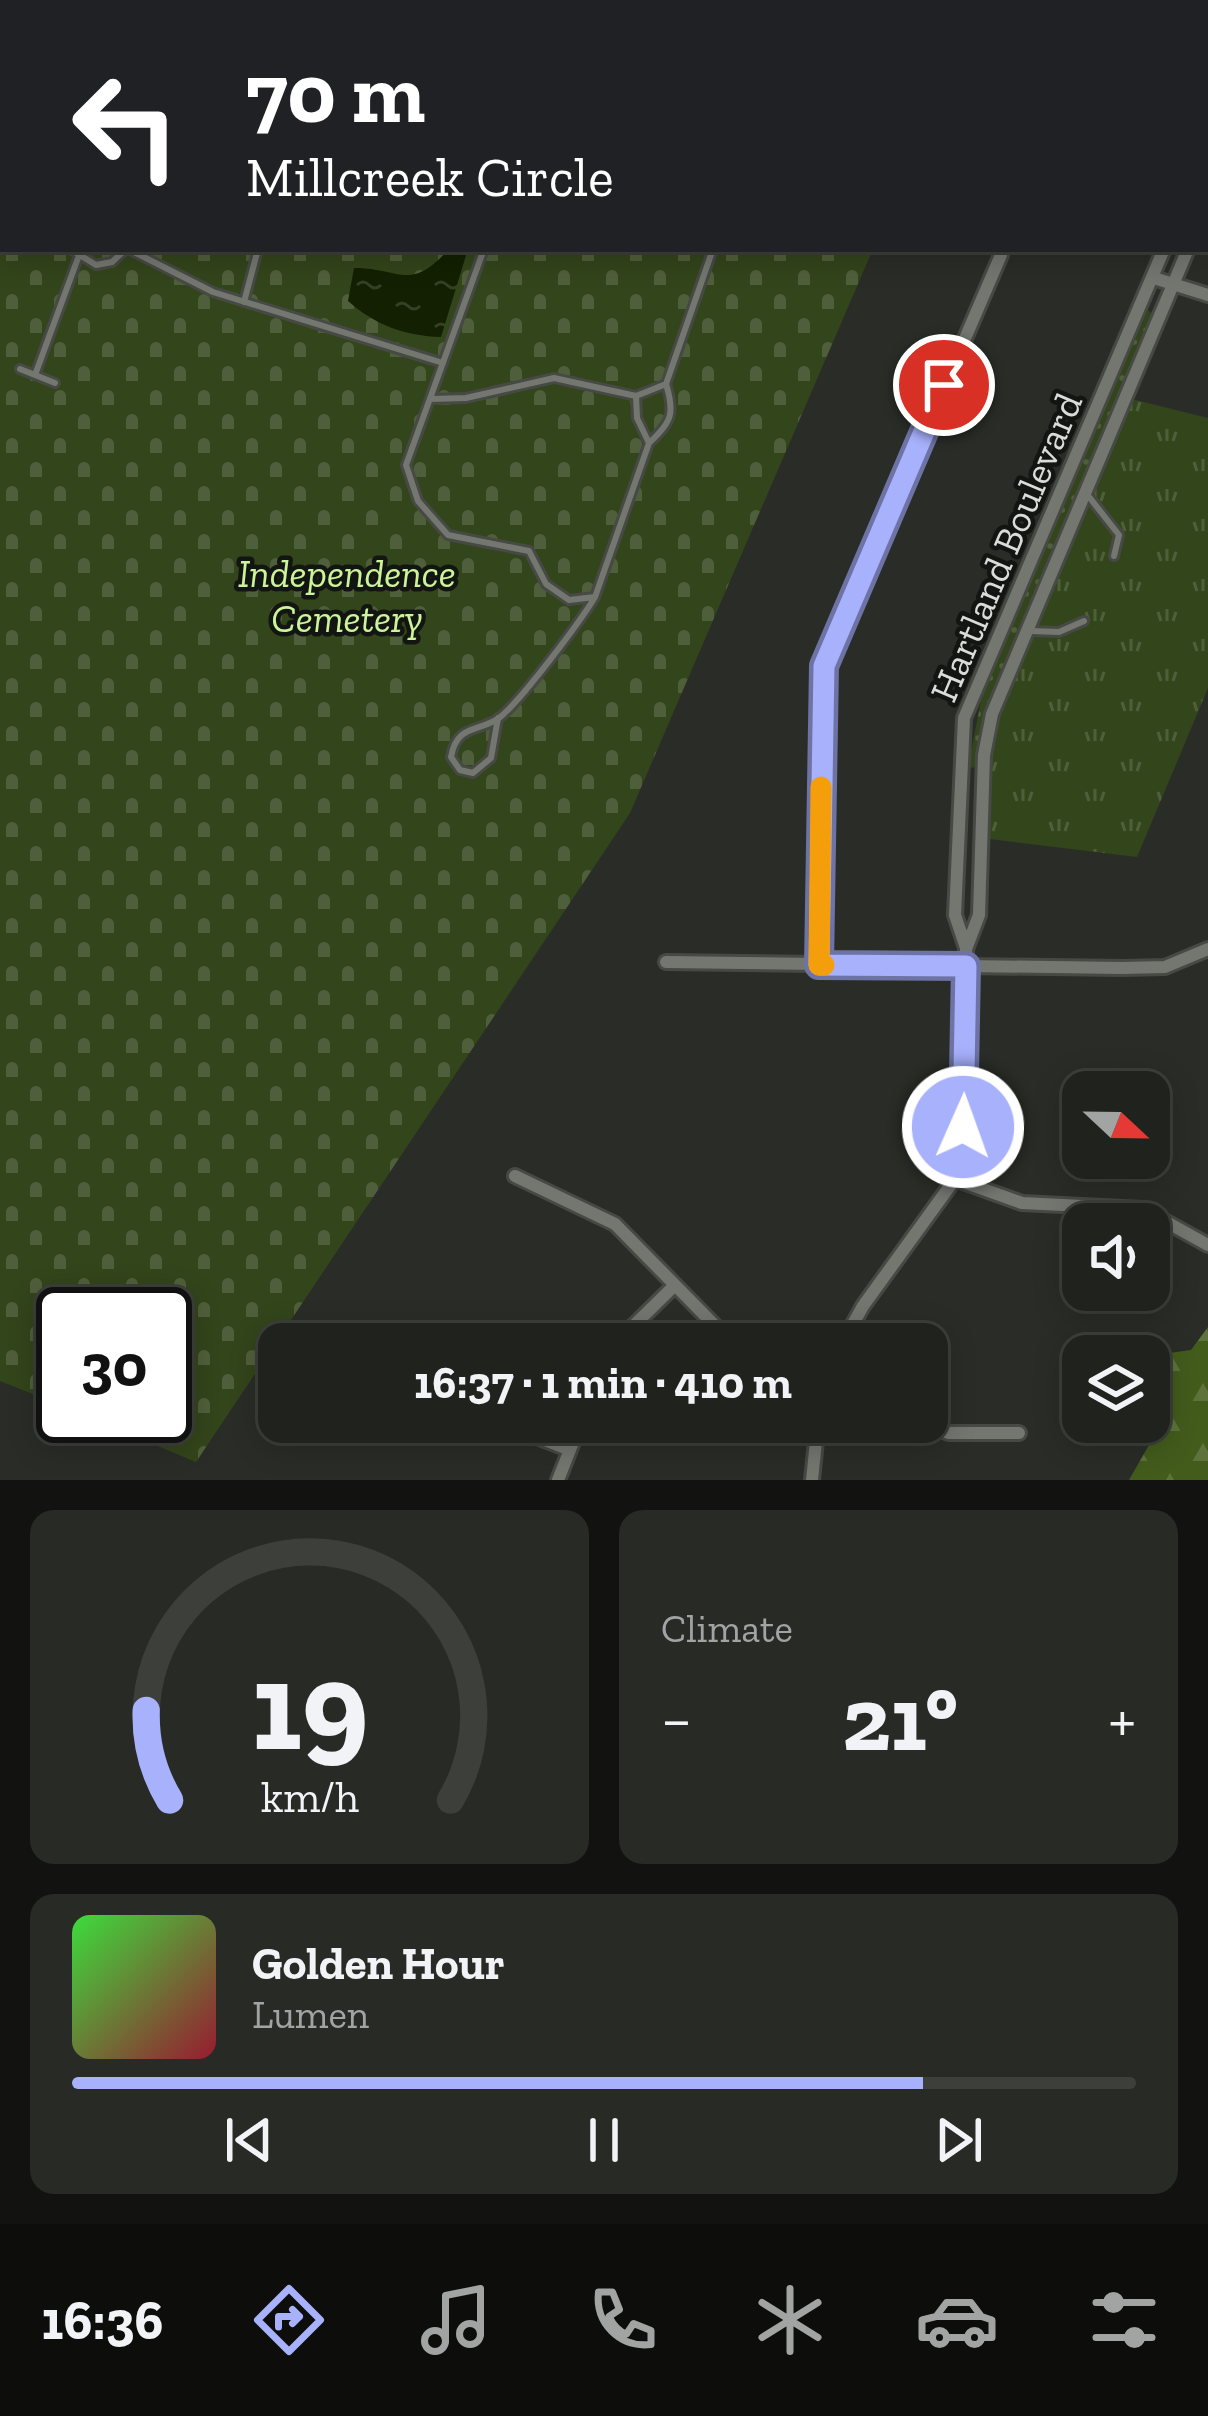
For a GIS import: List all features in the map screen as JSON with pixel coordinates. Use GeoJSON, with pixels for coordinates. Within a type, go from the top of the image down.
{"type":"FeatureCollection","features":[{"type":"Feature","properties":{"kind":"street","name":"Hartland Boulevard"},"geometry":{"type":"LineString","coordinates":[[856,1323],[955,1179],[965,1102],[966,949],[955,914],[964,718],[1163,252]]}},
{"type":"Feature","properties":{"kind":"street","name":"Hartland Boulevard"},"geometry":{"type":"LineString","coordinates":[[966,949],[979,915],[988,735],[1187,252]]}},
{"type":"Feature","properties":{"kind":"street"},"geometry":{"type":"LineString","coordinates":[[819,965],[824,666],[1001,254]]}},
{"type":"Feature","properties":{"kind":"street"},"geometry":{"type":"LineString","coordinates":[[1154,278],[1208,295]]}},
{"type":"Feature","properties":{"kind":"street"},"geometry":{"type":"LineString","coordinates":[[666,962],[1165,967],[1208,949]]}},
{"type":"Feature","properties":{"kind":"street"},"geometry":{"type":"LineString","coordinates":[[514,1176],[615,1224],[712,1323]]}},
{"type":"Feature","properties":{"kind":"street"},"geometry":{"type":"LineString","coordinates":[[955,1179],[1022,1204],[1143,1209],[1208,1245]]}},
{"type":"Feature","properties":{"kind":"street"},"geometry":{"type":"LineString","coordinates":[[636,1323],[675,1285]]}},
{"type":"Feature","properties":{"kind":"street"},"geometry":{"type":"LineString","coordinates":[[948,1432],[1019,1433]]}},
{"type":"Feature","properties":{"kind":"street"},"geometry":{"type":"LineString","coordinates":[[552,1443],[570,1450]]}},
{"type":"Feature","properties":{"kind":"street"},"geometry":{"type":"LineString","coordinates":[[558,1480],[573,1443]]}},
{"type":"Feature","properties":{"kind":"street"},"geometry":{"type":"LineString","coordinates":[[812,1480],[816,1443]]}},
{"type":"Feature","properties":{"kind":"lane"},"geometry":{"type":"LineString","coordinates":[[73,252],[96,265],[112,262],[124,252]]}},
{"type":"Feature","properties":{"kind":"lane"},"geometry":{"type":"LineString","coordinates":[[132,252],[178,278],[244,302],[443,363]]}},
{"type":"Feature","properties":{"kind":"lane"},"geometry":{"type":"LineString","coordinates":[[244,302],[257,252]]}},
{"type":"Feature","properties":{"kind":"lane"},"geometry":{"type":"LineString","coordinates":[[483,252],[406,465],[409,484],[428,514],[459,539],[530,551],[546,584],[569,600],[595,597]]}},
{"type":"Feature","properties":{"kind":"lane"},"geometry":{"type":"LineString","coordinates":[[498,718],[466,728],[454,740],[451,757],[460,770],[473,773],[491,758],[498,718],[579,624],[595,597],[650,442],[673,417],[666,384],[712,252]]}},
{"type":"Feature","properties":{"kind":"lane"},"geometry":{"type":"LineString","coordinates":[[35,375],[78,258]]}},
{"type":"Feature","properties":{"kind":"lane"},"geometry":{"type":"LineString","coordinates":[[20,369],[55,383]]}},
{"type":"Feature","properties":{"kind":"lane"},"geometry":{"type":"LineString","coordinates":[[431,399],[466,398],[554,378],[636,396],[666,384]]}},
{"type":"Feature","properties":{"kind":"lane"},"geometry":{"type":"LineString","coordinates":[[636,396],[637,418],[650,442]]}},
{"type":"Feature","properties":{"kind":"lane"},"geometry":{"type":"LineString","coordinates":[[1086,494],[1119,535],[1114,556]]}},
{"type":"Feature","properties":{"kind":"lane"},"geometry":{"type":"LineString","coordinates":[[1027,631],[1059,632],[1084,621]]}},
{"type":"Feature","properties":{"kind":"green space","name":"Independence Cemetery"},"geometry":{"type":"Polygon","coordinates":[[[0,252],[872,252],[630,813],[289,1323],[258,1323],[258,1369],[196,1462],[151,1443],[192,1443],[192,1287],[36,1287],[36,1395],[0,1381],[0,252]]]}},
{"type":"Feature","properties":{"kind":"green space"},"geometry":{"type":"Polygon","coordinates":[[[1148,310],[1156,319],[1002,671],[977,767],[968,768],[984,685],[1148,310]]]}},
{"type":"Feature","properties":{"kind":"green space"},"geometry":{"type":"Polygon","coordinates":[[[1127,398],[1208,418],[1208,688],[1137,857],[982,838],[992,714],[1127,398]]]}},
{"type":"Feature","properties":{"kind":"green space"},"geometry":{"type":"Polygon","coordinates":[[[1208,1327],[1208,1480],[1129,1480],[1148,1443],[1170,1443],[1170,1353],[1191,1350],[1208,1327]]]}},
{"type":"Feature","properties":{"kind":"water"},"geometry":{"type":"Polygon","coordinates":[[[446,252],[467,252],[441,337],[391,328],[348,301],[354,268],[404,275],[424,271],[446,252]]]}},
{"type":"Feature","properties":{"kind":"slow traffic"},"geometry":{"type":"LineString","coordinates":[[821,787],[819,965],[824,965]]}},
{"type":"Feature","properties":{"kind":"route"},"geometry":{"type":"LineString","coordinates":[[944,385],[824,666],[819,965],[966,966],[963,1127]]}}]}
